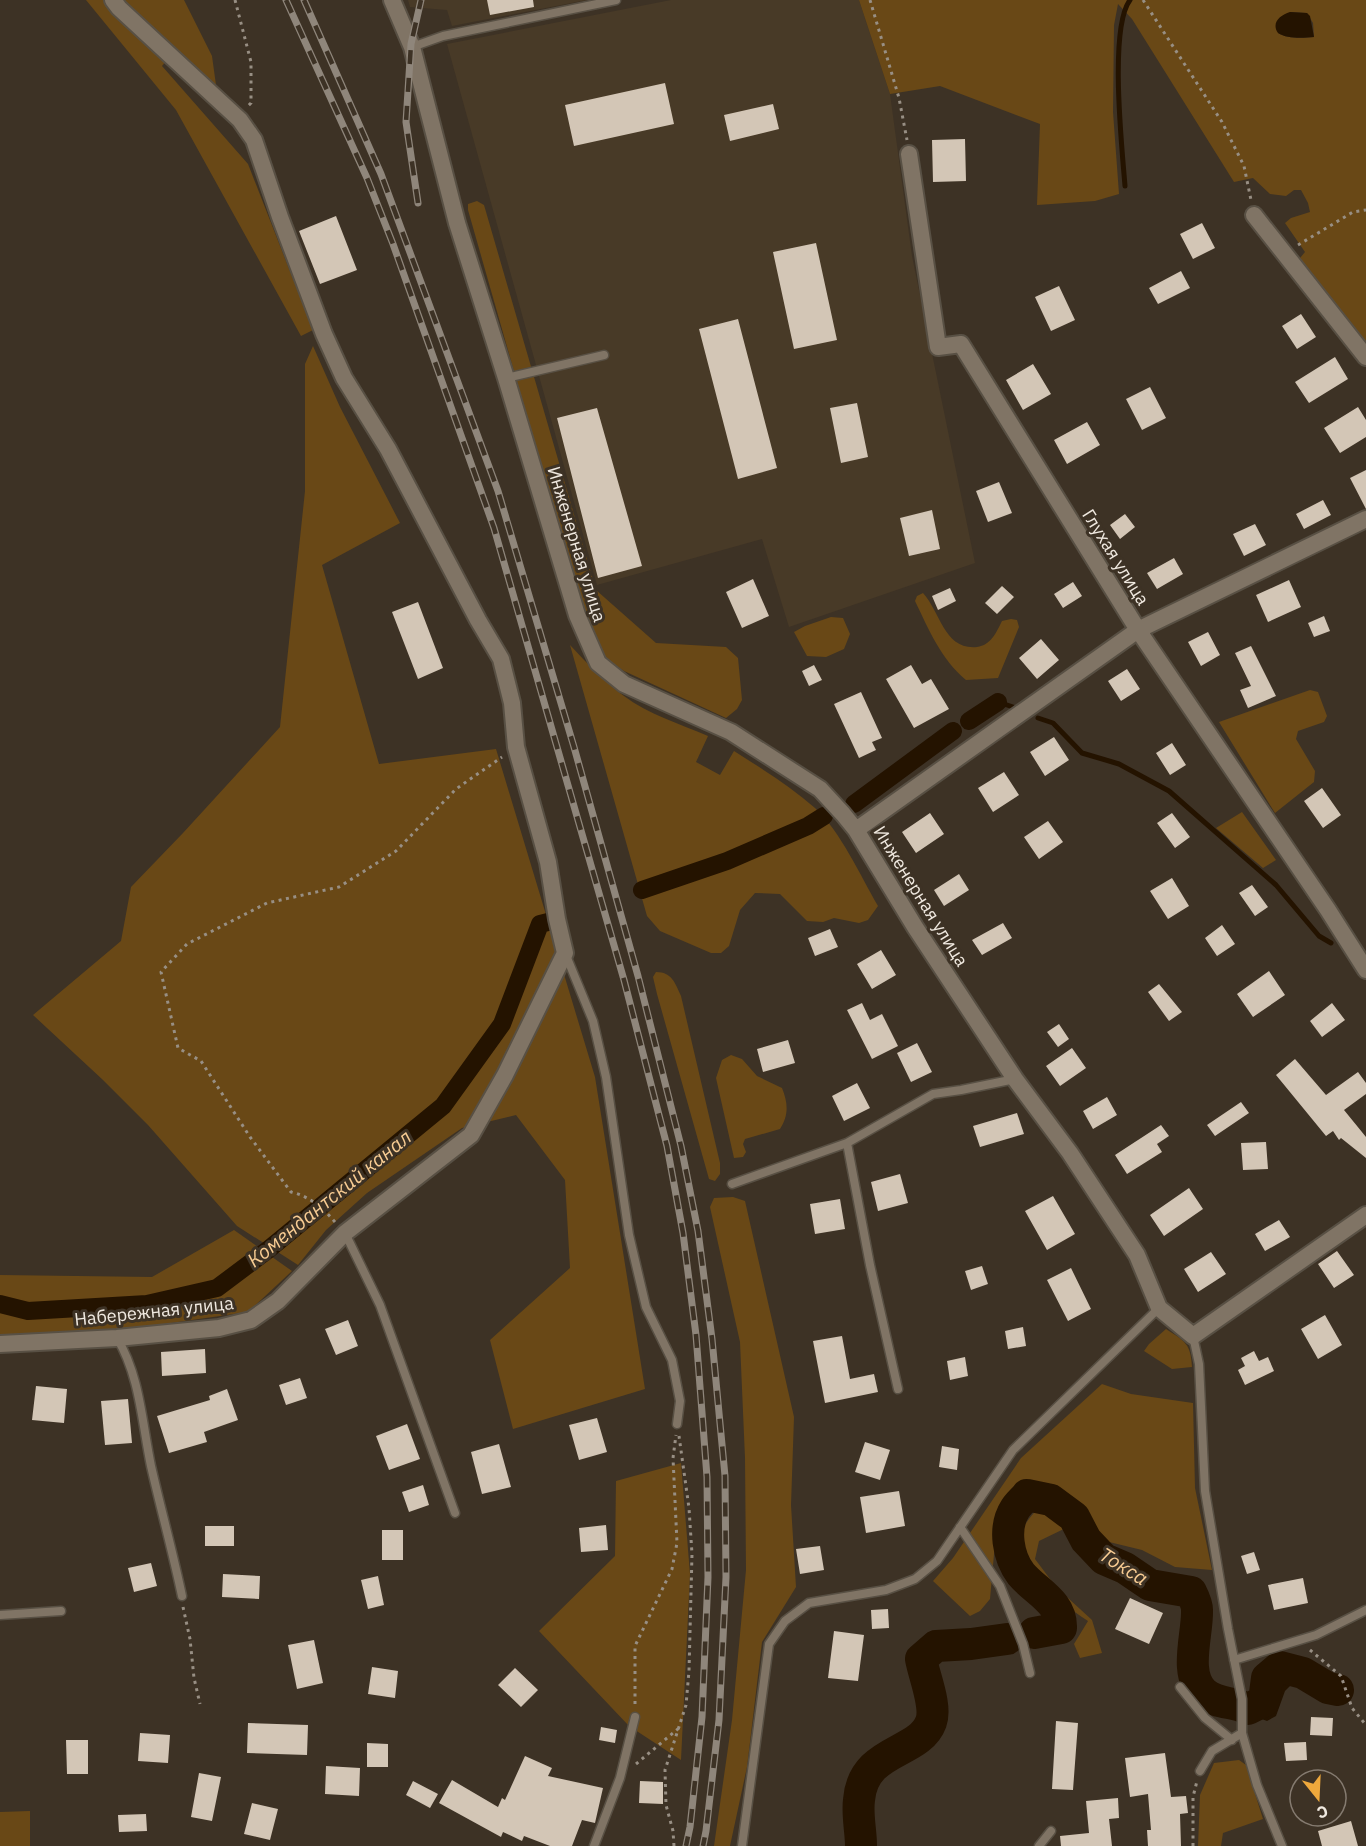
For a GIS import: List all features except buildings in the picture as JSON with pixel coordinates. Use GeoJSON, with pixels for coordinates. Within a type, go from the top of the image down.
{"type":"FeatureCollection","features":[{"type":"Feature","properties":{"kind":"street"},"geometry":{"type":"LineString","coordinates":[[113,0],[240,120],[254,140],[324,334],[344,378],[388,449],[501,660],[512,704],[516,747],[548,862],[556,919],[565,953]]}},
{"type":"Feature","properties":{"kind":"street","name":"Инженерная улица"},"geometry":{"type":"LineString","coordinates":[[392,0],[412,47],[457,223],[577,615],[598,663],[624,684],[731,732],[820,789],[856,830],[915,927],[1015,1079],[1070,1153],[1137,1254],[1159,1308],[1193,1336]]}},
{"type":"Feature","properties":{"kind":"street","name":"Глухая улица"},"geometry":{"type":"LineString","coordinates":[[909,154],[938,347],[961,344],[1138,630],[1328,909],[1366,970]]}},
{"type":"Feature","properties":{"kind":"street"},"geometry":{"type":"LineString","coordinates":[[1254,215],[1366,357]]}},
{"type":"Feature","properties":{"kind":"street"},"geometry":{"type":"LineString","coordinates":[[856,830],[1138,630],[1366,519]]}},
{"type":"Feature","properties":{"kind":"street","name":"Набережная улица"},"geometry":{"type":"LineString","coordinates":[[0,1344],[117,1338],[219,1328],[251,1320],[278,1301],[345,1233],[471,1135],[505,1075],[565,953]]}},
{"type":"Feature","properties":{"kind":"street"},"geometry":{"type":"LineString","coordinates":[[1193,1336],[1366,1215]]}},
{"type":"Feature","properties":{"kind":"lane"},"geometry":{"type":"LineString","coordinates":[[412,47],[443,36],[616,0]]}},
{"type":"Feature","properties":{"kind":"lane"},"geometry":{"type":"LineString","coordinates":[[506,378],[604,355]]}},
{"type":"Feature","properties":{"kind":"lane"},"geometry":{"type":"LineString","coordinates":[[565,953],[596,1032],[606,1077],[629,1235],[646,1307],[672,1360],[680,1401],[677,1424]]}},
{"type":"Feature","properties":{"kind":"lane"},"geometry":{"type":"LineString","coordinates":[[732,1184],[847,1143],[933,1094],[1015,1079]]}},
{"type":"Feature","properties":{"kind":"lane"},"geometry":{"type":"LineString","coordinates":[[847,1143],[870,1265],[898,1389]]}},
{"type":"Feature","properties":{"kind":"lane"},"geometry":{"type":"LineString","coordinates":[[345,1233],[380,1305],[455,1513]]}},
{"type":"Feature","properties":{"kind":"lane"},"geometry":{"type":"LineString","coordinates":[[742,1846],[769,1644],[785,1621],[809,1603],[886,1590],[915,1579],[937,1561],[1013,1450],[1159,1308]]}},
{"type":"Feature","properties":{"kind":"lane"},"geometry":{"type":"LineString","coordinates":[[1193,1336],[1199,1364],[1205,1491],[1242,1699],[1242,1733],[1257,1785],[1282,1846]]}},
{"type":"Feature","properties":{"kind":"lane"},"geometry":{"type":"LineString","coordinates":[[117,1338],[128,1356],[134,1377],[152,1468],[182,1596]]}},
{"type":"Feature","properties":{"kind":"lane"},"geometry":{"type":"LineString","coordinates":[[960,1527],[1000,1586],[1023,1644],[1030,1672]]}},
{"type":"Feature","properties":{"kind":"lane"},"geometry":{"type":"LineString","coordinates":[[1234,1660],[1326,1631],[1366,1610]]}},
{"type":"Feature","properties":{"kind":"lane"},"geometry":{"type":"LineString","coordinates":[[0,1615],[61,1611]]}},
{"type":"Feature","properties":{"kind":"lane"},"geometry":{"type":"LineString","coordinates":[[1180,1687],[1205,1718],[1232,1740]]}},
{"type":"Feature","properties":{"kind":"lane"},"geometry":{"type":"LineString","coordinates":[[594,1846],[620,1778],[635,1717]]}},
{"type":"Feature","properties":{"kind":"lane"},"geometry":{"type":"LineString","coordinates":[[1200,1771],[1212,1751],[1242,1733]]}},
{"type":"Feature","properties":{"kind":"lane"},"geometry":{"type":"LineString","coordinates":[[1039,1846],[1051,1831]]}},
{"type":"Feature","properties":{"kind":"path"},"geometry":{"type":"LineString","coordinates":[[235,0],[251,62],[251,103],[240,120]]}},
{"type":"Feature","properties":{"kind":"path"},"geometry":{"type":"LineString","coordinates":[[870,0],[899,98],[909,154]]}},
{"type":"Feature","properties":{"kind":"path"},"geometry":{"type":"LineString","coordinates":[[1143,0],[1222,122],[1244,166],[1254,215]]}},
{"type":"Feature","properties":{"kind":"path"},"geometry":{"type":"LineString","coordinates":[[1284,254],[1353,212],[1366,210]]}},
{"type":"Feature","properties":{"kind":"path"},"geometry":{"type":"LineString","coordinates":[[345,1233],[326,1212],[303,1194],[291,1192],[250,1137],[201,1061],[178,1048],[161,972],[187,944],[267,903],[339,887],[396,851],[456,789],[516,747]]}},
{"type":"Feature","properties":{"kind":"path"},"geometry":{"type":"LineString","coordinates":[[635,1717],[635,1646],[672,1569],[678,1543],[673,1458],[677,1424]]}},
{"type":"Feature","properties":{"kind":"path"},"geometry":{"type":"LineString","coordinates":[[674,1846],[673,1831],[666,1806],[665,1770],[686,1705],[692,1554],[689,1508],[677,1424]]}},
{"type":"Feature","properties":{"kind":"path"},"geometry":{"type":"LineString","coordinates":[[182,1596],[200,1704]]}},
{"type":"Feature","properties":{"kind":"path"},"geometry":{"type":"LineString","coordinates":[[1299,1641],[1341,1676],[1352,1708],[1366,1725]]}},
{"type":"Feature","properties":{"kind":"path"},"geometry":{"type":"LineString","coordinates":[[620,1778],[680,1726]]}},
{"type":"Feature","properties":{"kind":"path"},"geometry":{"type":"LineString","coordinates":[[1193,1846],[1193,1797],[1200,1771]]}},
{"type":"Feature","properties":{"kind":"shaded area"},"geometry":{"type":"Polygon","coordinates":[[[86,0],[184,0],[212,56],[216,85],[175,50],[162,66],[248,164],[313,330],[301,336],[176,110],[86,0]]]}},
{"type":"Feature","properties":{"kind":"shaded area"},"geometry":{"type":"Polygon","coordinates":[[[408,0],[587,0],[452,26],[447,10],[410,7],[408,0]]]}},
{"type":"Feature","properties":{"kind":"shaded area"},"geometry":{"type":"Polygon","coordinates":[[[671,0],[859,0],[890,94],[912,256],[975,563],[789,627],[762,539],[597,585],[447,44],[671,0]]]}},
{"type":"Feature","properties":{"kind":"shaded area"},"geometry":{"type":"Polygon","coordinates":[[[859,0],[1366,0],[1366,354],[1303,266],[1300,258],[1305,252],[1285,223],[1291,218],[1310,212],[1301,190],[1294,190],[1286,196],[1270,194],[1253,178],[1234,182],[1132,19],[1118,4],[1114,25],[1113,112],[1119,194],[1095,201],[1037,205],[1040,124],[940,86],[890,94],[859,0]],[[1290,12],[1278,33],[1290,37],[1314,37],[1313,23],[1307,13],[1290,12]]]}},
{"type":"Feature","properties":{"kind":"shaded area"},"geometry":{"type":"Polygon","coordinates":[[[1290,12],[1307,13],[1310,16],[1314,37],[1290,37],[1278,33],[1276,23],[1283,15],[1290,12]]]}},
{"type":"Feature","properties":{"kind":"shaded area"},"geometry":{"type":"Polygon","coordinates":[[[477,201],[484,205],[596,590],[656,643],[726,647],[738,658],[742,700],[737,709],[726,718],[624,671],[602,656],[583,613],[468,210],[468,204],[477,201]]]}},
{"type":"Feature","properties":{"kind":"shaded area"},"geometry":{"type":"Polygon","coordinates":[[[313,346],[340,407],[400,523],[322,565],[379,764],[496,749],[595,1077],[645,1389],[513,1429],[490,1340],[570,1268],[565,1180],[516,1115],[462,1128],[367,1193],[326,1230],[298,1265],[237,1226],[148,1125],[33,1015],[121,941],[131,887],[280,727],[305,491],[305,364],[313,346]]]}},
{"type":"Feature","properties":{"kind":"shaded area"},"geometry":{"type":"Polygon","coordinates":[[[923,593],[950,637],[966,646],[977,647],[986,644],[993,638],[1002,621],[1017,620],[1019,627],[998,678],[966,680],[949,663],[925,623],[915,601],[917,596],[923,593]]]}},
{"type":"Feature","properties":{"kind":"shaded area"},"geometry":{"type":"Polygon","coordinates":[[[831,617],[843,618],[850,634],[844,649],[826,657],[807,656],[794,632],[831,617]]]}},
{"type":"Feature","properties":{"kind":"shaded area"},"geometry":{"type":"Polygon","coordinates":[[[570,645],[602,678],[633,702],[708,736],[696,762],[720,775],[734,751],[786,785],[815,808],[842,841],[878,906],[868,920],[859,923],[834,918],[823,922],[807,921],[780,894],[755,893],[740,910],[729,946],[721,953],[711,953],[660,931],[647,916],[570,645]]]}},
{"type":"Feature","properties":{"kind":"shaded area"},"geometry":{"type":"Polygon","coordinates":[[[1310,690],[1318,692],[1327,716],[1324,722],[1298,731],[1296,739],[1315,771],[1314,782],[1275,813],[1219,722],[1310,690]]]}},
{"type":"Feature","properties":{"kind":"shaded area"},"geometry":{"type":"Polygon","coordinates":[[[1242,812],[1276,860],[1263,868],[1216,828],[1242,812]]]}},
{"type":"Feature","properties":{"kind":"shaded area"},"geometry":{"type":"Polygon","coordinates":[[[656,972],[669,976],[681,996],[720,1163],[720,1174],[715,1181],[709,1179],[657,994],[653,977],[656,972]]]}},
{"type":"Feature","properties":{"kind":"shaded area"},"geometry":{"type":"Polygon","coordinates":[[[731,1055],[742,1059],[757,1076],[782,1088],[787,1109],[780,1129],[745,1139],[743,1144],[746,1152],[743,1157],[734,1158],[716,1078],[722,1060],[731,1055]]]}},
{"type":"Feature","properties":{"kind":"shaded area"},"geometry":{"type":"Polygon","coordinates":[[[733,1197],[745,1201],[794,1417],[791,1505],[796,1587],[762,1642],[747,1767],[730,1846],[714,1846],[732,1720],[746,1570],[745,1458],[740,1342],[710,1207],[714,1198],[733,1197]]]}},
{"type":"Feature","properties":{"kind":"shaded area"},"geometry":{"type":"Polygon","coordinates":[[[234,1230],[292,1271],[248,1312],[115,1331],[0,1337],[0,1275],[152,1277],[234,1230]]]}},
{"type":"Feature","properties":{"kind":"shaded area"},"geometry":{"type":"Polygon","coordinates":[[[1166,1329],[1186,1344],[1192,1367],[1172,1369],[1144,1351],[1166,1329]]]}},
{"type":"Feature","properties":{"kind":"shaded area"},"geometry":{"type":"Polygon","coordinates":[[[1102,1384],[1131,1394],[1193,1403],[1195,1488],[1212,1570],[1175,1567],[1142,1550],[1105,1541],[1081,1513],[1053,1496],[1028,1490],[1011,1507],[996,1532],[990,1599],[980,1611],[970,1616],[933,1581],[953,1558],[1021,1458],[1102,1384]]]}},
{"type":"Feature","properties":{"kind":"shaded area"},"geometry":{"type":"Polygon","coordinates":[[[681,1463],[690,1574],[681,1760],[629,1726],[539,1631],[615,1556],[616,1481],[681,1463]]]}},
{"type":"Feature","properties":{"kind":"shaded area"},"geometry":{"type":"Polygon","coordinates":[[[1040,1507],[1053,1507],[1070,1526],[1039,1541],[1035,1559],[1056,1587],[1092,1620],[1102,1653],[1080,1658],[1074,1644],[1088,1621],[1058,1598],[1020,1558],[1018,1542],[1020,1534],[1040,1507]]]}},
{"type":"Feature","properties":{"kind":"shaded area"},"geometry":{"type":"Polygon","coordinates":[[[1280,1667],[1303,1673],[1285,1691],[1276,1716],[1267,1721],[1259,1718],[1250,1722],[1248,1716],[1215,1708],[1208,1695],[1221,1703],[1239,1704],[1248,1709],[1264,1701],[1267,1678],[1280,1667]]]}},
{"type":"Feature","properties":{"kind":"shaded area"},"geometry":{"type":"Polygon","coordinates":[[[1239,1760],[1246,1765],[1263,1819],[1223,1833],[1221,1846],[1198,1846],[1200,1795],[1214,1763],[1239,1760]]]}},
{"type":"Feature","properties":{"kind":"shaded area"},"geometry":{"type":"Polygon","coordinates":[[[30,1811],[30,1846],[0,1846],[0,1812],[30,1811]]]}},
{"type":"Feature","properties":{"kind":"waterway"},"geometry":{"type":"LineString","coordinates":[[1125,186],[1118,61],[1124,14],[1130,0]]}},
{"type":"Feature","properties":{"kind":"waterway","name":"Комендантский канал"},"geometry":{"type":"LineString","coordinates":[[998,702],[1013,707]]}},
{"type":"Feature","properties":{"kind":"waterway","name":"Комендантский канал"},"geometry":{"type":"LineString","coordinates":[[969,721],[998,702]]}},
{"type":"Feature","properties":{"kind":"waterway","name":"Комендантский канал"},"geometry":{"type":"LineString","coordinates":[[1038,718],[1053,723],[1082,753],[1119,764],[1169,791],[1276,885],[1319,936],[1331,943]]}},
{"type":"Feature","properties":{"kind":"waterway","name":"Комендантский канал"},"geometry":{"type":"LineString","coordinates":[[854,804],[953,731]]}},
{"type":"Feature","properties":{"kind":"waterway","name":"Комендантский канал"},"geometry":{"type":"LineString","coordinates":[[642,890],[727,861],[808,826],[824,816]]}},
{"type":"Feature","properties":{"kind":"waterway","name":"Комендантский канал"},"geometry":{"type":"LineString","coordinates":[[0,1304],[28,1311],[147,1304],[217,1288],[269,1249],[443,1106],[502,1024],[540,924],[548,922]]}},
{"type":"Feature","properties":{"kind":"waterway","name":"Токса"},"geometry":{"type":"LineString","coordinates":[[1034,1633],[1061,1628],[1060,1619],[1053,1604],[1021,1574],[1010,1551],[1008,1533],[1011,1517],[1016,1507],[1027,1495],[1051,1500],[1074,1517],[1086,1540],[1104,1559],[1125,1568],[1150,1585],[1191,1592],[1197,1610],[1193,1653],[1194,1675],[1198,1685],[1209,1697],[1248,1709],[1264,1701],[1267,1678],[1280,1667],[1303,1673],[1328,1688],[1338,1690]]}},
{"type":"Feature","properties":{"kind":"waterway","name":"Токса"},"geometry":{"type":"LineString","coordinates":[[861,1846],[859,1800],[863,1783],[880,1761],[915,1741],[925,1733],[931,1722],[931,1700],[921,1659],[936,1646],[1007,1639]]}},
{"type":"Feature","properties":{"kind":"railway"},"geometry":{"type":"LineString","coordinates":[[286,0],[367,178],[393,244],[494,528],[624,980],[667,1146],[683,1233],[696,1335],[707,1477],[708,1577],[702,1717],[686,1846]]}},
{"type":"Feature","properties":{"kind":"railway"},"geometry":{"type":"LineString","coordinates":[[304,0],[381,174],[498,491],[574,747],[638,976],[681,1146],[698,1231],[712,1339],[725,1476],[726,1577],[719,1720],[703,1846]]}},
{"type":"Feature","properties":{"kind":"railway"},"geometry":{"type":"LineString","coordinates":[[418,203],[406,122],[411,44],[421,0]]}}]}
